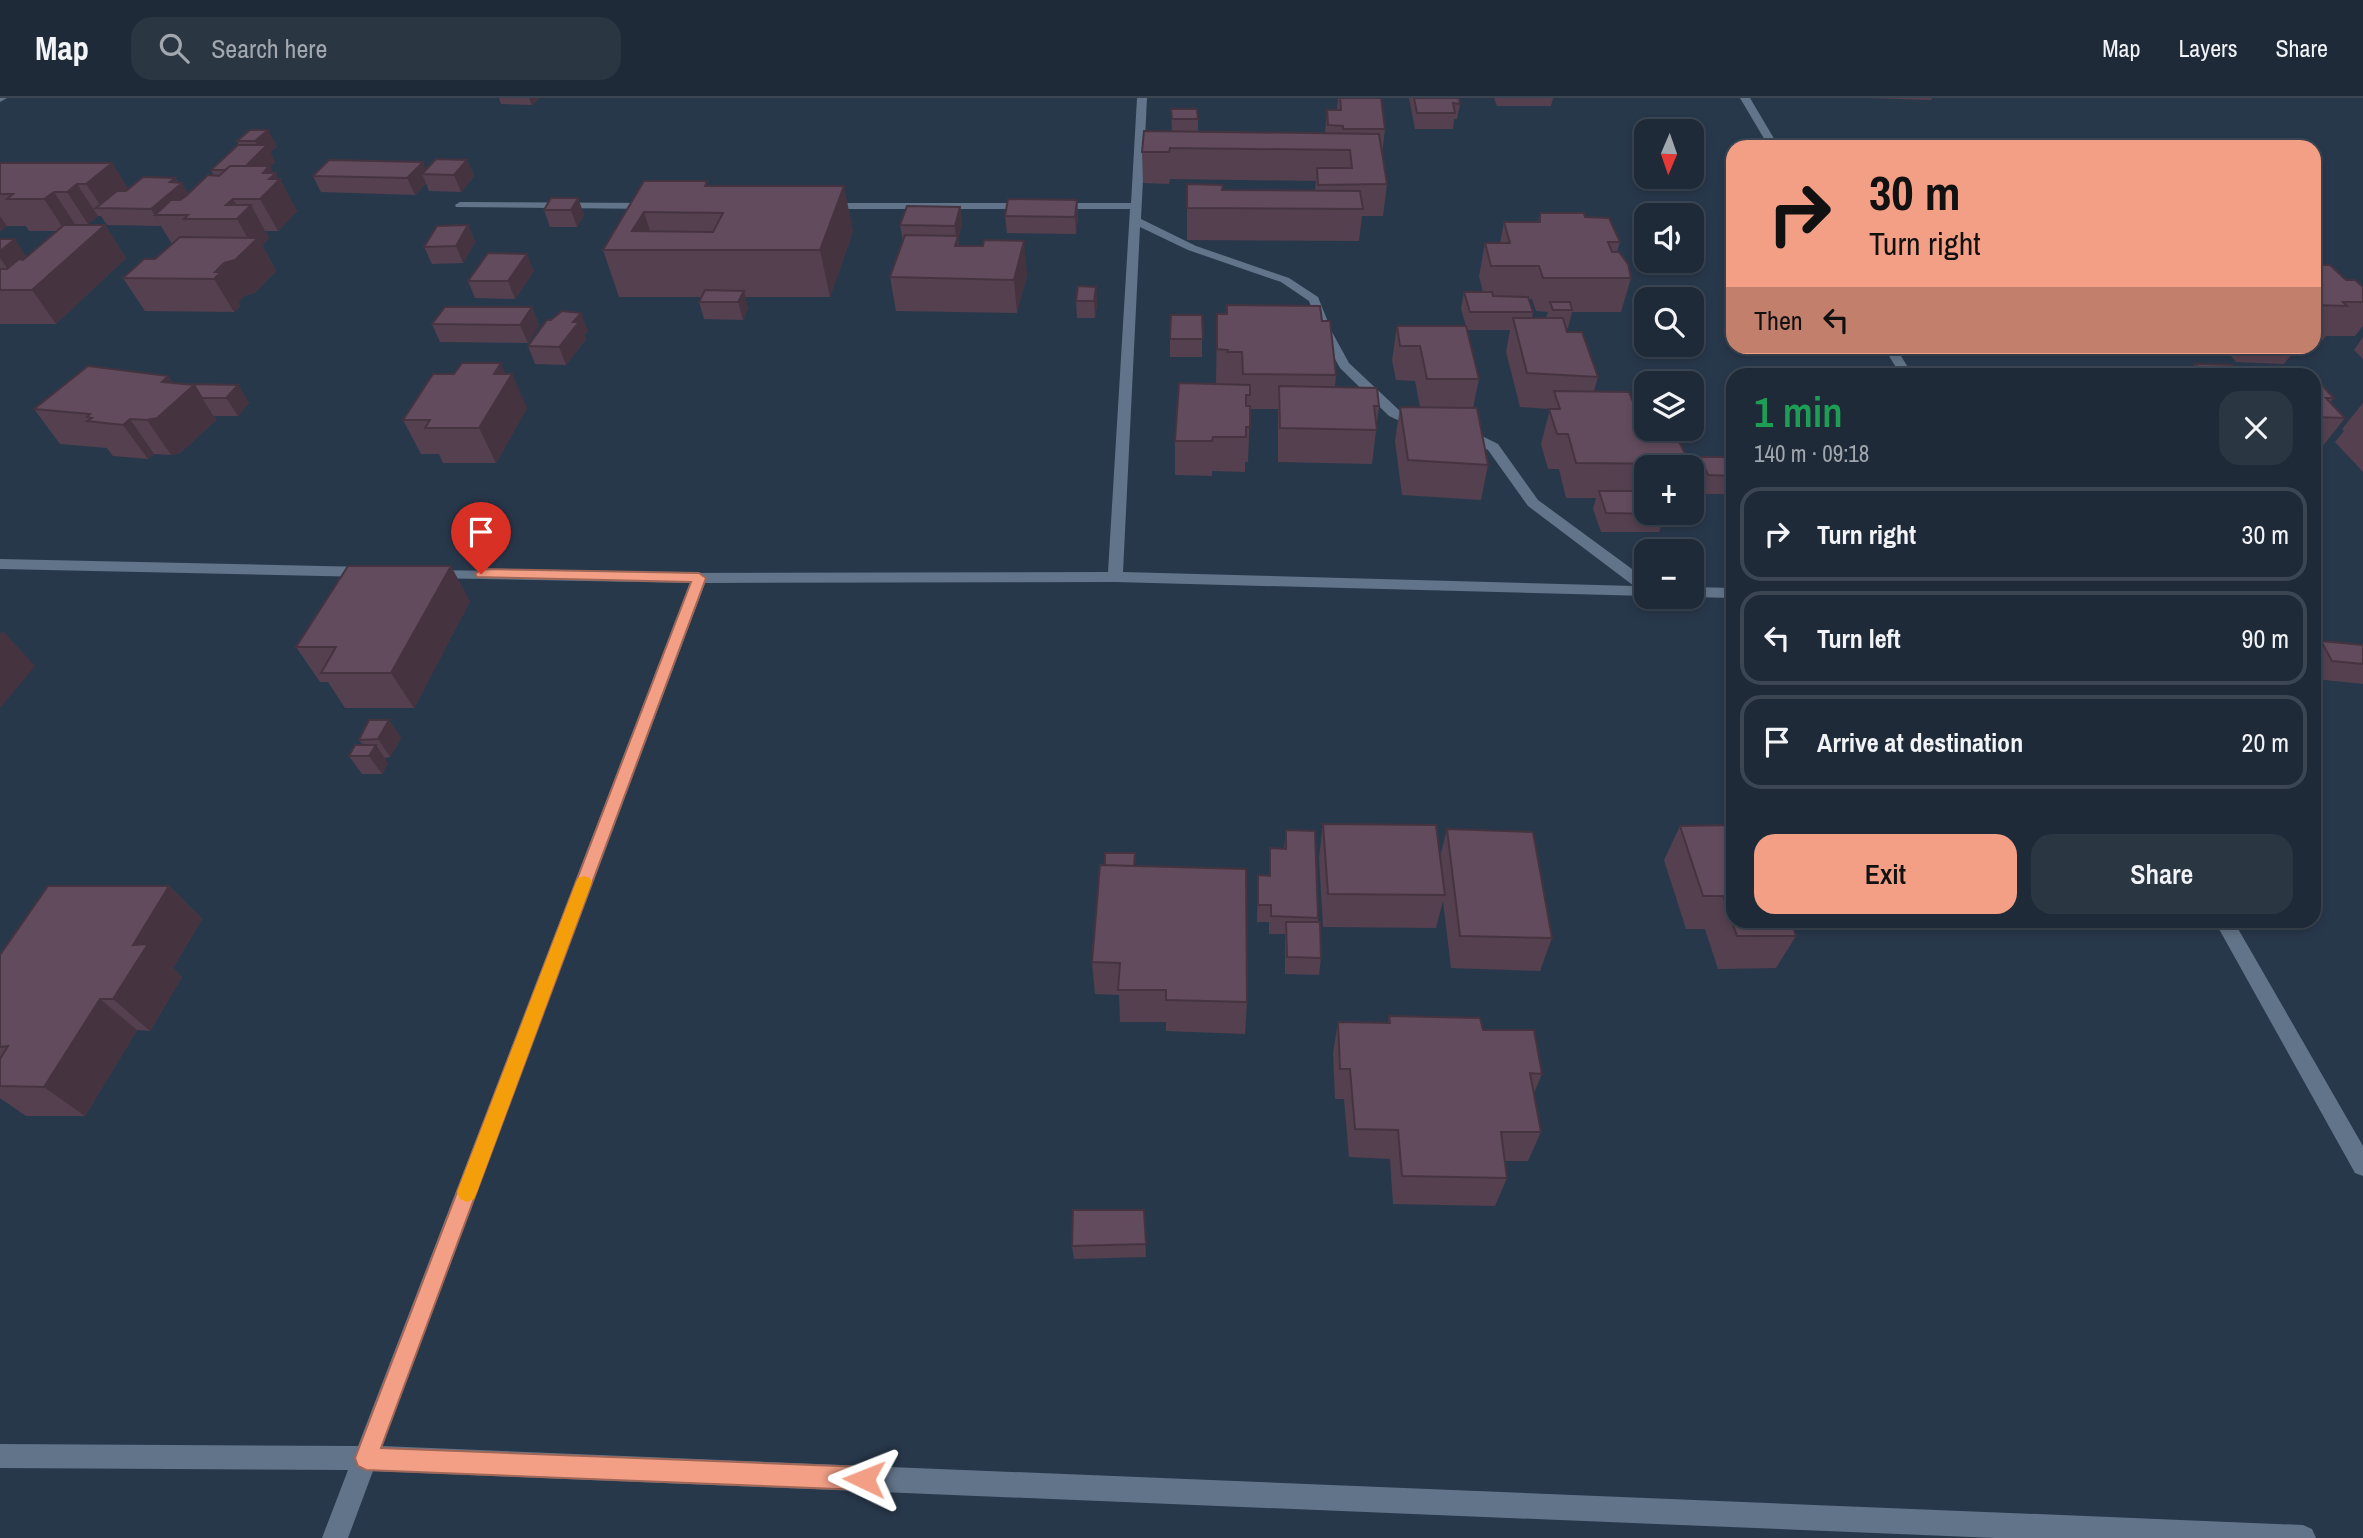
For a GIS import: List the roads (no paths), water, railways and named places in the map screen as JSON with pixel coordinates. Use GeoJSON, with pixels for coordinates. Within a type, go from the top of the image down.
{"type":"FeatureCollection","features":[{"type":"Feature","properties":{"kind":"street"},"geometry":{"type":"LineString","coordinates":[[1115,577],[1142,98]]}},
{"type":"Feature","properties":{"kind":"street"},"geometry":{"type":"LineString","coordinates":[[1745,98],[1770,140]]}},
{"type":"Feature","properties":{"kind":"street"},"geometry":{"type":"LineString","coordinates":[[460,205],[668,206]]}},
{"type":"Feature","properties":{"kind":"street"},"geometry":{"type":"LineString","coordinates":[[806,206],[1136,206]]}},
{"type":"Feature","properties":{"kind":"street"},"geometry":{"type":"LineString","coordinates":[[1136,221],[1192,248],[1285,280],[1314,299],[1326,332],[1344,366],[1394,413],[1436,430],[1487,443],[1533,503],[1634,579]]}},
{"type":"Feature","properties":{"kind":"street"},"geometry":{"type":"LineString","coordinates":[[0,564],[385,572]]}},
{"type":"Feature","properties":{"kind":"street"},"geometry":{"type":"LineString","coordinates":[[413,572],[699,578],[1115,577],[1634,589]]}},
{"type":"Feature","properties":{"kind":"street"},"geometry":{"type":"LineString","coordinates":[[335,1538],[699,578]]}},
{"type":"Feature","properties":{"kind":"street"},"geometry":{"type":"LineString","coordinates":[[1704,592],[1726,593]]}},
{"type":"Feature","properties":{"kind":"street"},"geometry":{"type":"LineString","coordinates":[[2228,928],[2363,1166]]}},
{"type":"Feature","properties":{"kind":"street"},"geometry":{"type":"LineString","coordinates":[[0,1456],[366,1458],[2303,1538]]}}]}
